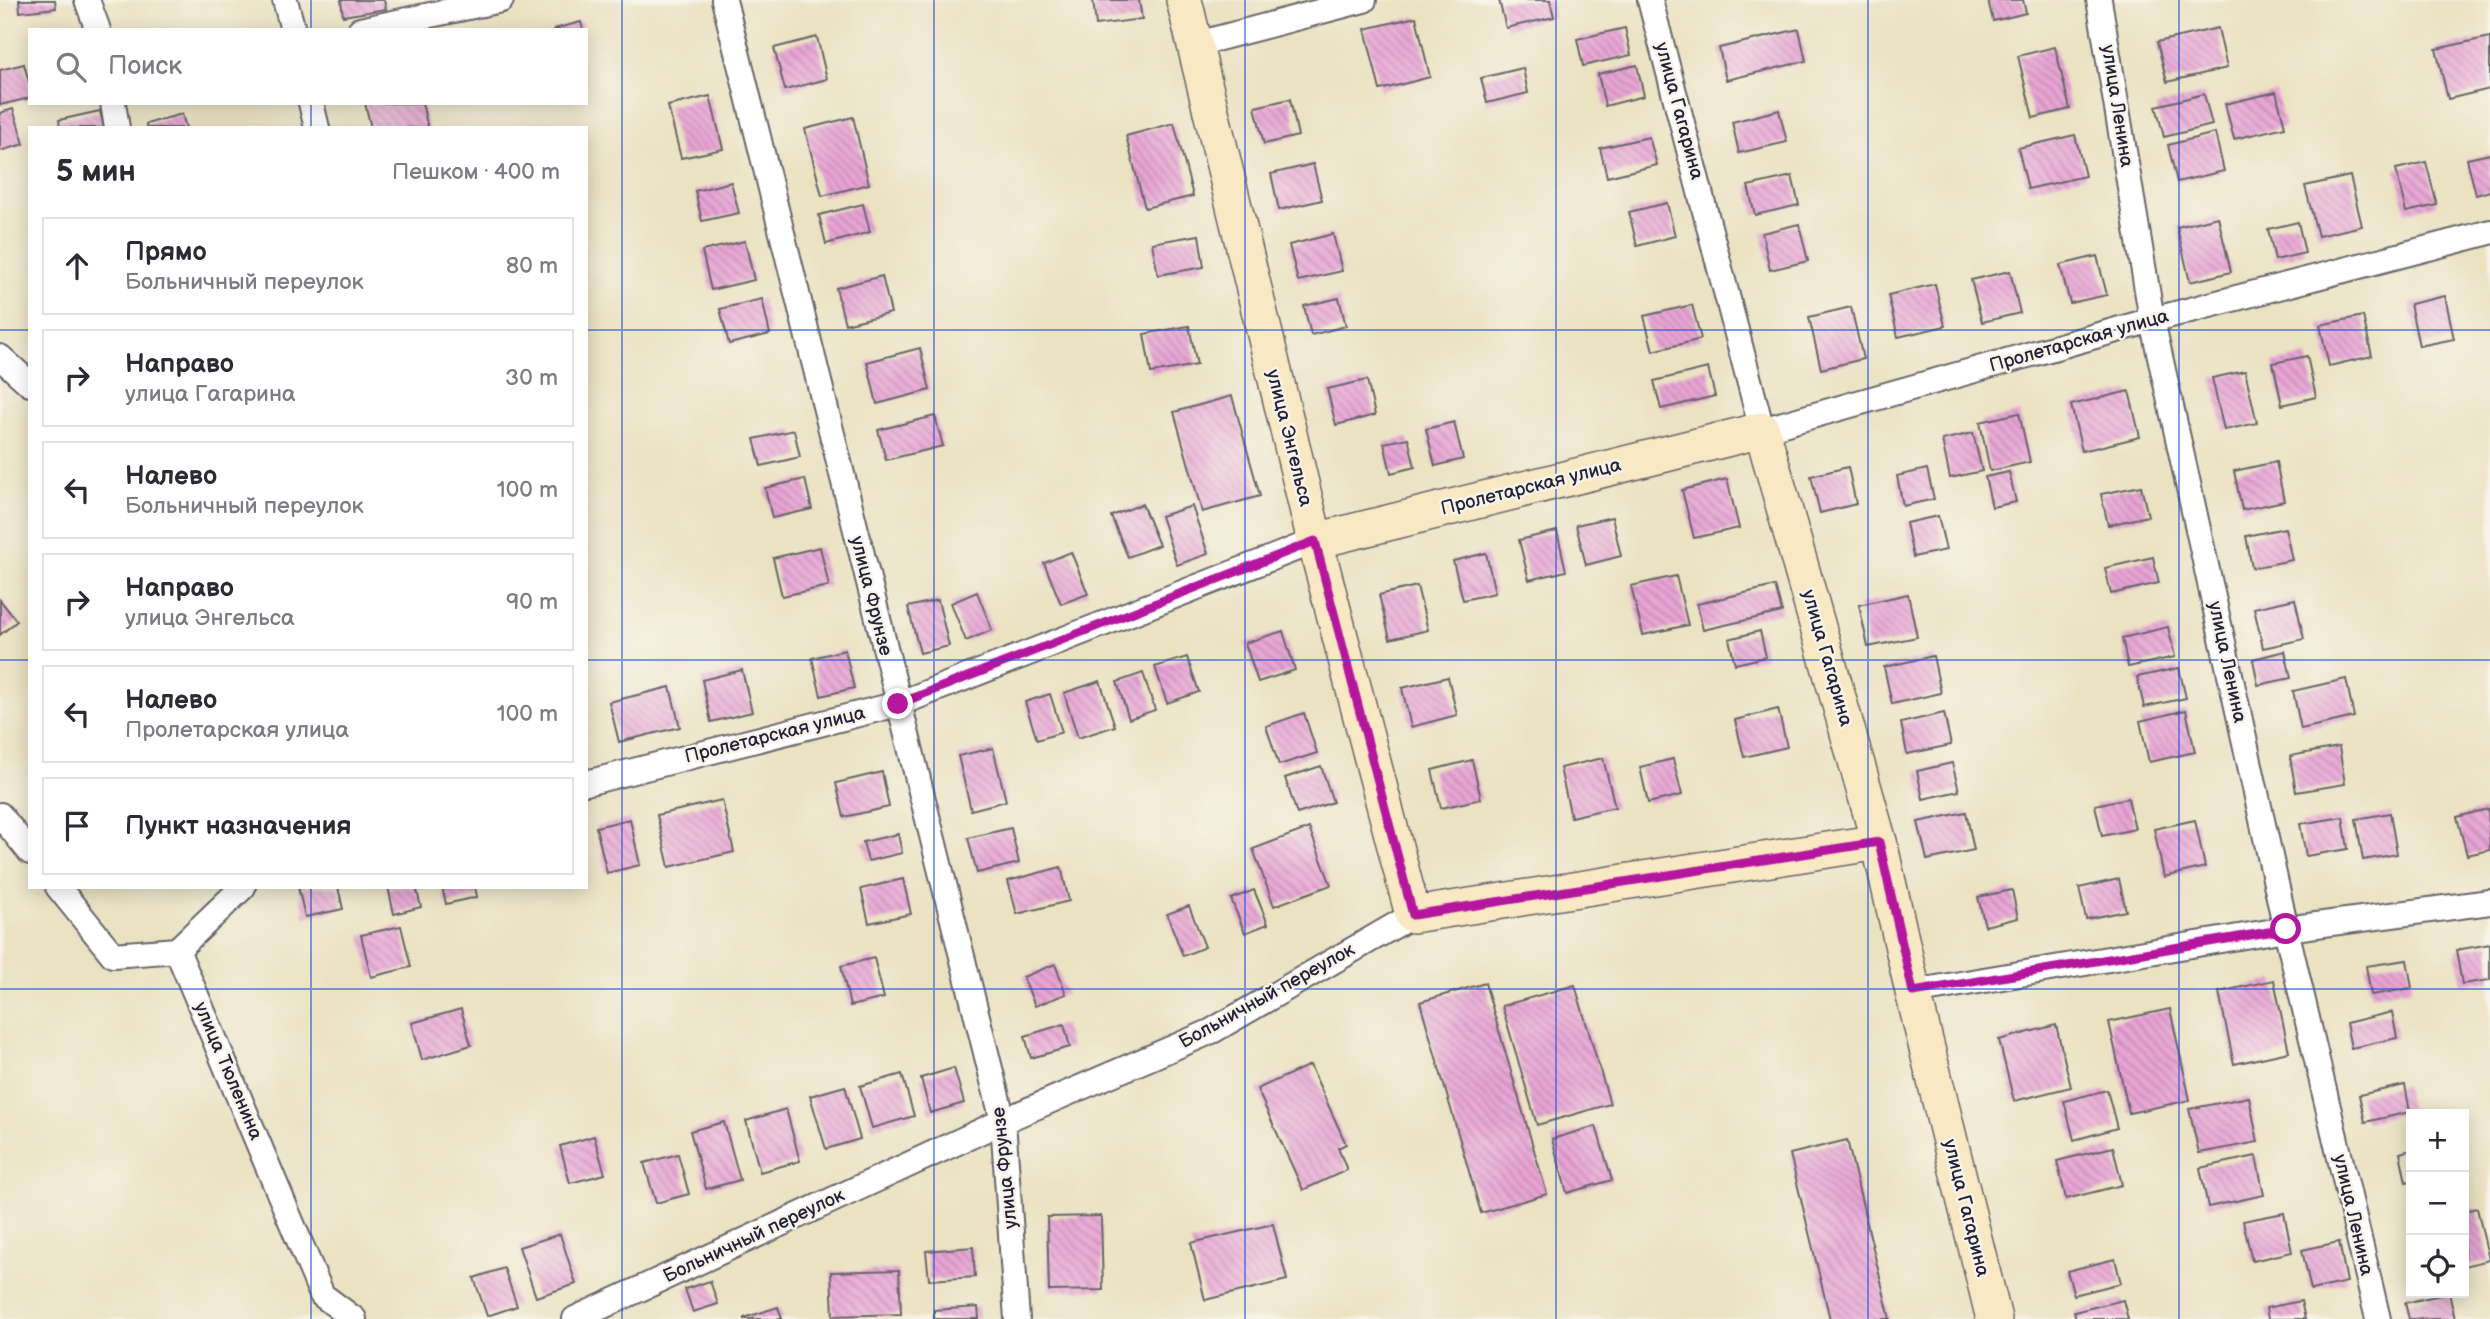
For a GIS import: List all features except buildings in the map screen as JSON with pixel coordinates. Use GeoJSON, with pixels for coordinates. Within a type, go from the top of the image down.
{"type":"FeatureCollection","features":[{"type":"Feature","properties":{"kind":"main road","name":"улица Энгельса"},"geometry":{"type":"LineString","coordinates":[[1184,0],[1315,541],[1413,915]]}},
{"type":"Feature","properties":{"kind":"main road","name":"Пролетарская улица"},"geometry":{"type":"LineString","coordinates":[[1315,541],[1762,430]]}},
{"type":"Feature","properties":{"kind":"main road","name":"улица Гагарина"},"geometry":{"type":"LineString","coordinates":[[1762,430],[1879,842],[1913,992],[1994,1319]]}},
{"type":"Feature","properties":{"kind":"main road","name":"Больничный переулок"},"geometry":{"type":"LineString","coordinates":[[1413,915],[1879,842]]}},
{"type":"Feature","properties":{"kind":"street"},"geometry":{"type":"LineString","coordinates":[[87,0],[97,28]]}},
{"type":"Feature","properties":{"kind":"street"},"geometry":{"type":"LineString","coordinates":[[285,0],[292,28]]}},
{"type":"Feature","properties":{"kind":"street"},"geometry":{"type":"LineString","coordinates":[[369,28],[501,0]]}},
{"type":"Feature","properties":{"kind":"street","name":"улица Фрунзе"},"geometry":{"type":"LineString","coordinates":[[724,0],[1003,1121],[1017,1319]]}},
{"type":"Feature","properties":{"kind":"street"},"geometry":{"type":"LineString","coordinates":[[1193,45],[1364,0]]}},
{"type":"Feature","properties":{"kind":"street","name":"улица Гагарина"},"geometry":{"type":"LineString","coordinates":[[1650,0],[1762,430]]}},
{"type":"Feature","properties":{"kind":"street","name":"улица Ленина"},"geometry":{"type":"LineString","coordinates":[[2099,0],[2152,320],[2286,929],[2378,1319]]}},
{"type":"Feature","properties":{"kind":"street"},"geometry":{"type":"LineString","coordinates":[[113,105],[117,126]]}},
{"type":"Feature","properties":{"kind":"street"},"geometry":{"type":"LineString","coordinates":[[311,105],[317,126]]}},
{"type":"Feature","properties":{"kind":"street","name":"Пролетарская улица"},"geometry":{"type":"LineString","coordinates":[[1762,430],[2152,320],[2490,232]]}},
{"type":"Feature","properties":{"kind":"street"},"geometry":{"type":"LineString","coordinates":[[0,357],[28,382]]}},
{"type":"Feature","properties":{"kind":"street","name":"Пролетарская улица"},"geometry":{"type":"LineString","coordinates":[[588,782],[898,704],[1315,541]]}},
{"type":"Feature","properties":{"kind":"street"},"geometry":{"type":"LineString","coordinates":[[0,815],[28,850]]}},
{"type":"Feature","properties":{"kind":"street"},"geometry":{"type":"LineString","coordinates":[[60,889],[113,955],[177,950],[241,889]]}},
{"type":"Feature","properties":{"kind":"street"},"geometry":{"type":"LineString","coordinates":[[1913,992],[2286,929],[2490,902]]}},
{"type":"Feature","properties":{"kind":"street","name":"Больничный переулок"},"geometry":{"type":"LineString","coordinates":[[575,1319],[1003,1121],[1212,1031],[1413,915]]}},
{"type":"Feature","properties":{"kind":"street","name":"улица Тюленина"},"geometry":{"type":"LineString","coordinates":[[177,950],[322,1295],[354,1319]]}},
{"type":"Feature","properties":{"kind":"route"},"geometry":{"type":"LineString","coordinates":[[898,704],[1315,541],[1413,915],[1879,842],[1913,992],[2286,929]]}}]}
